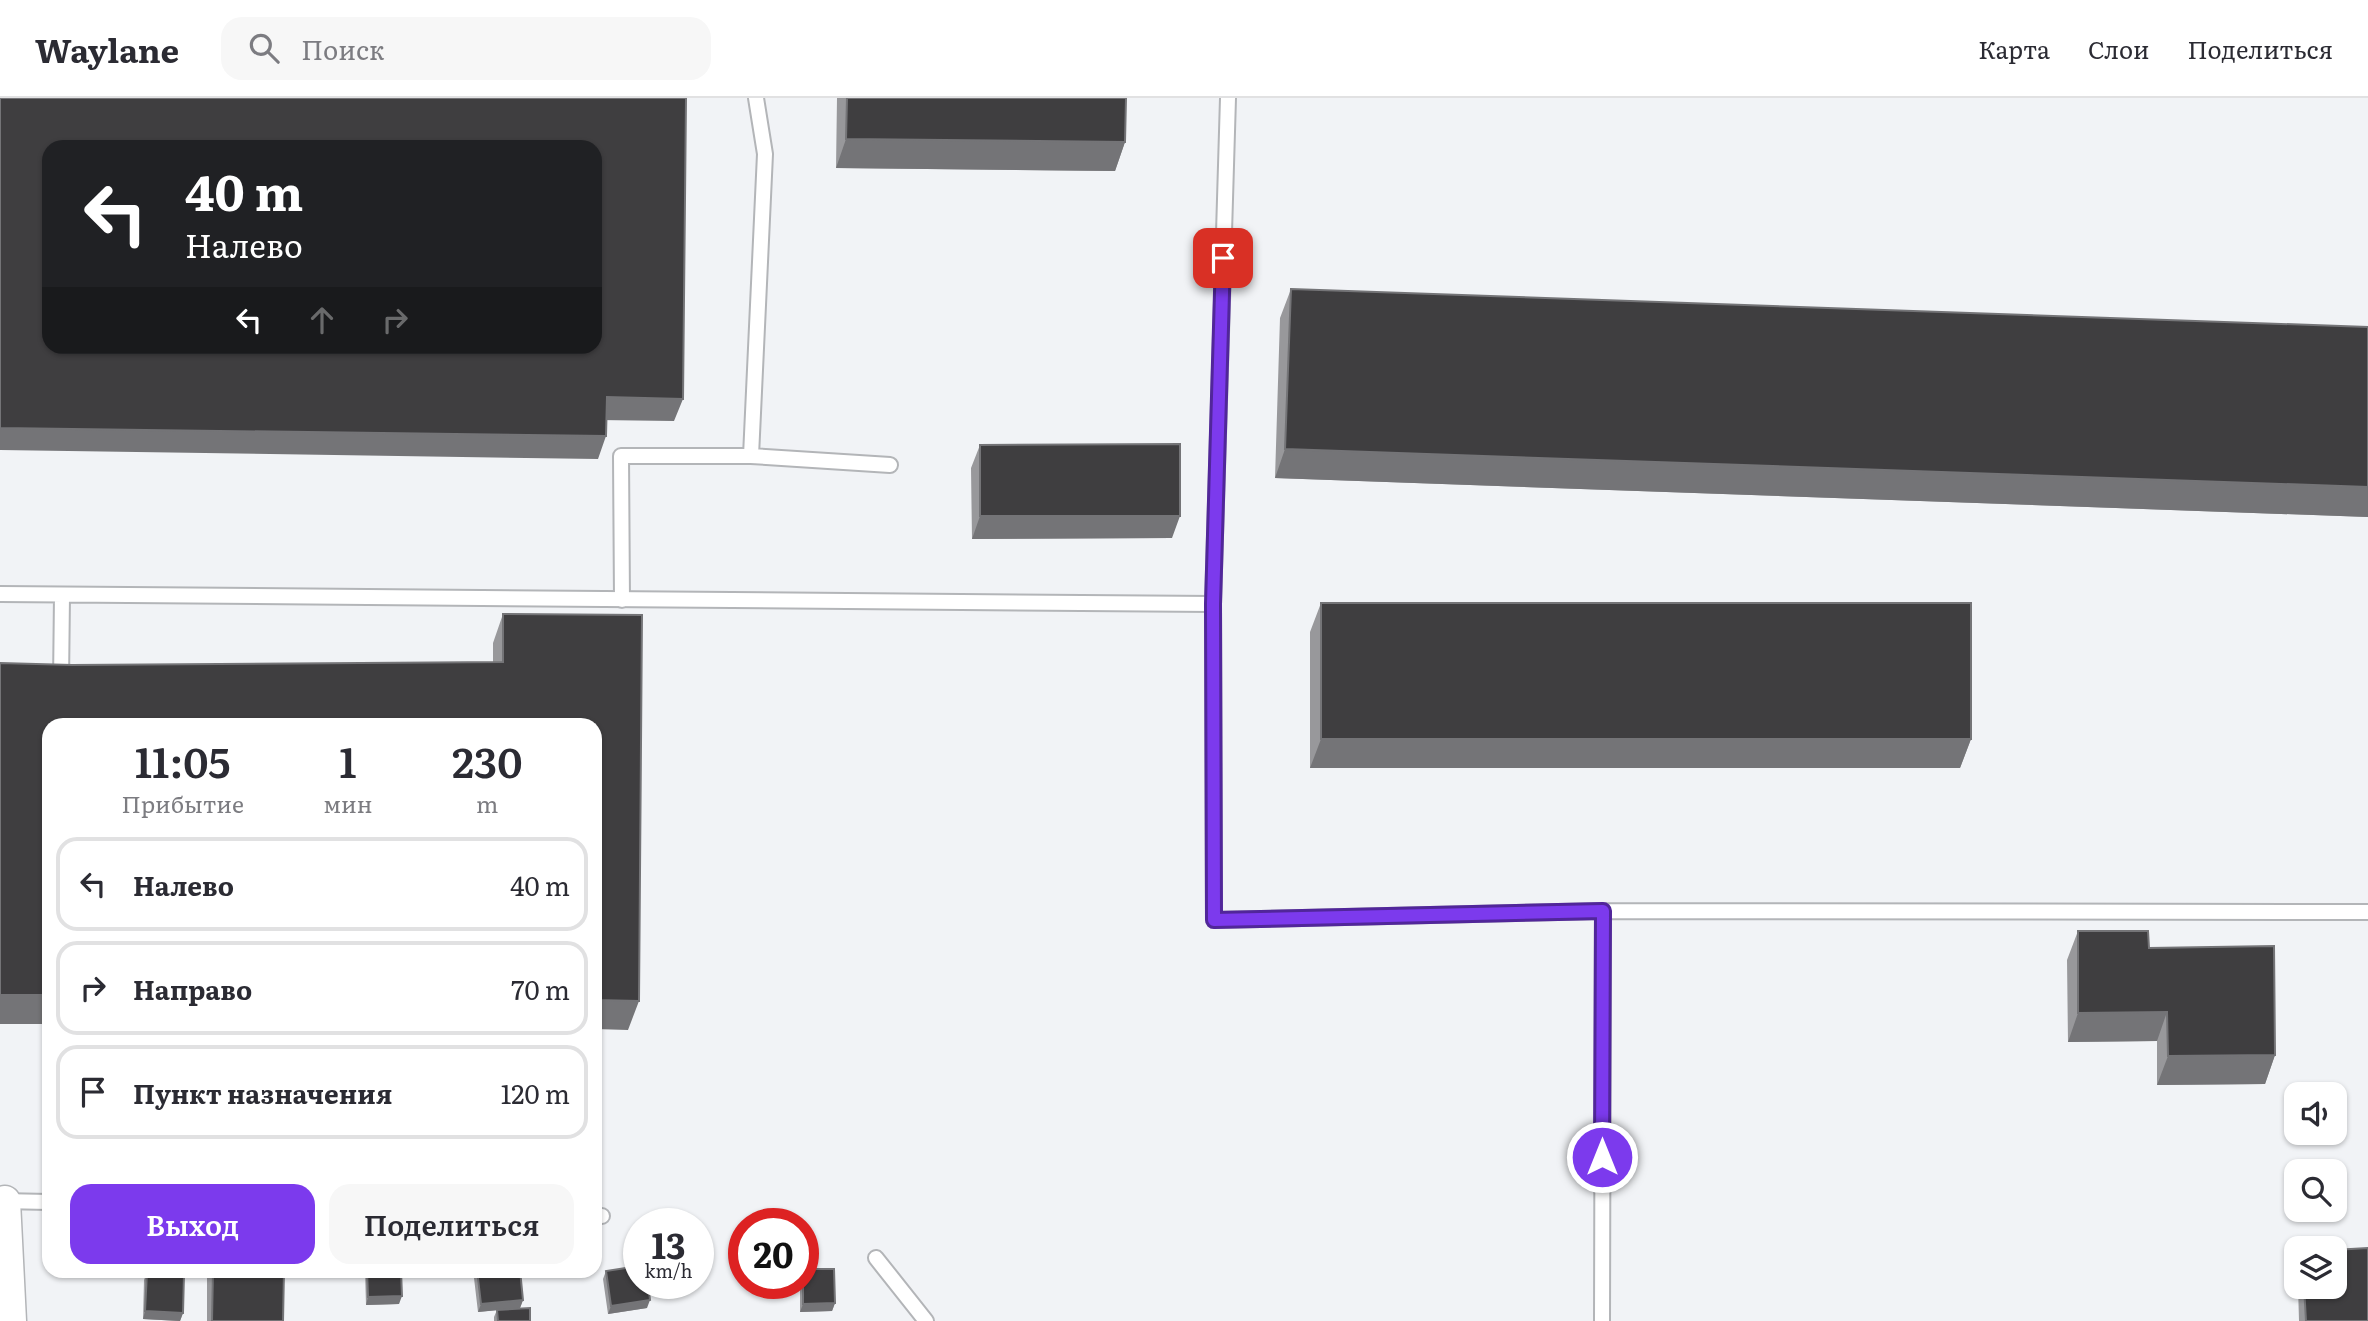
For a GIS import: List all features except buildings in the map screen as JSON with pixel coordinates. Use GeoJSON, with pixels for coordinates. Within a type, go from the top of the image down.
{"type":"FeatureCollection","features":[{"type":"Feature","properties":{"kind":"street"},"geometry":{"type":"LineString","coordinates":[[3,1201],[10,1321]]}},
{"type":"Feature","properties":{"kind":"lane"},"geometry":{"type":"LineString","coordinates":[[751,456],[765,154],[756,98]]}},
{"type":"Feature","properties":{"kind":"lane"},"geometry":{"type":"LineString","coordinates":[[1228,98],[1213,604],[1214,920],[1603,911],[2368,912]]}},
{"type":"Feature","properties":{"kind":"lane"},"geometry":{"type":"LineString","coordinates":[[622,600],[621,456],[751,456],[890,465]]}},
{"type":"Feature","properties":{"kind":"lane"},"geometry":{"type":"LineString","coordinates":[[0,594],[1213,604]]}},
{"type":"Feature","properties":{"kind":"lane"},"geometry":{"type":"LineString","coordinates":[[61,694],[62,596]]}},
{"type":"Feature","properties":{"kind":"lane"},"geometry":{"type":"LineString","coordinates":[[1602,1321],[1603,911]]}},
{"type":"Feature","properties":{"kind":"lane"},"geometry":{"type":"LineString","coordinates":[[3,1201],[42,1202]]}},
{"type":"Feature","properties":{"kind":"lane"},"geometry":{"type":"LineString","coordinates":[[876,1258],[926,1321]]}},
{"type":"Feature","properties":{"kind":"route"},"geometry":{"type":"LineString","coordinates":[[1223,258],[1213,604],[1214,920],[1603,911],[1602,1157]]}}]}
